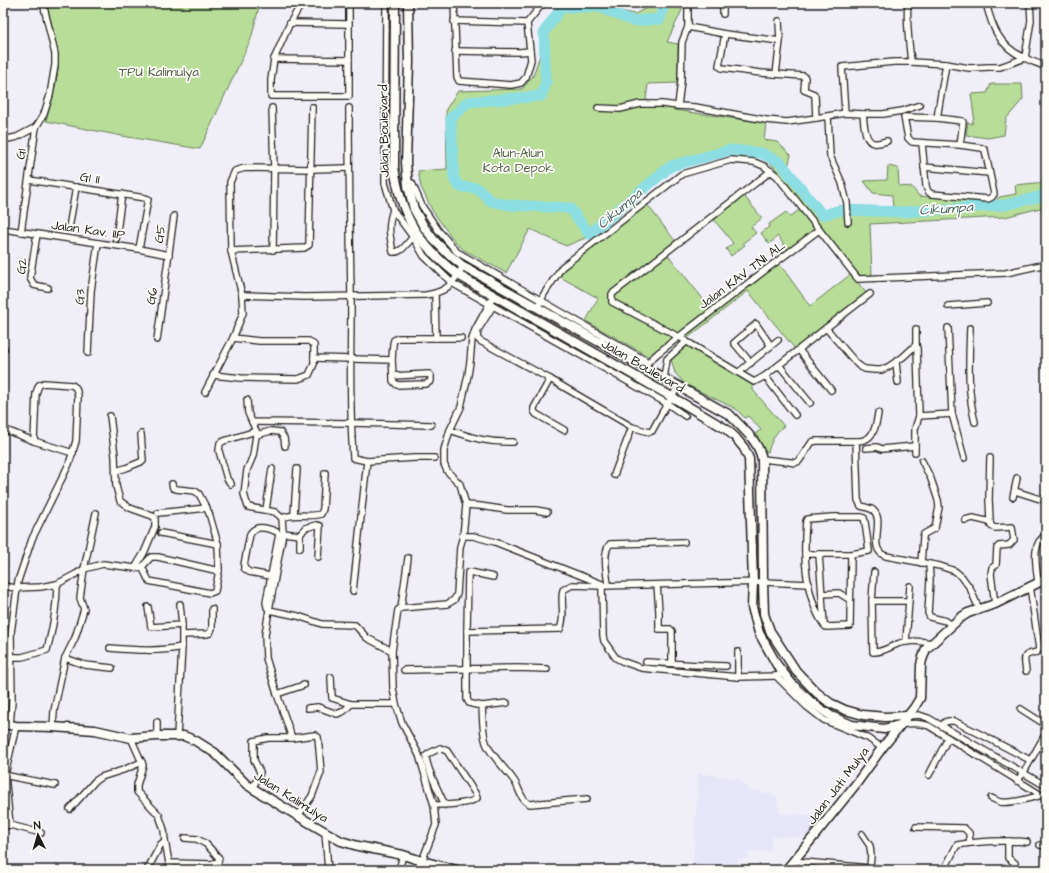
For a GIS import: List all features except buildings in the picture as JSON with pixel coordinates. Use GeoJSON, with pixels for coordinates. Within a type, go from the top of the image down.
{"type":"FeatureCollection","features":[{"type":"Feature","properties":{"kind":"main road","name":"Jalan Boulevard"},"geometry":{"type":"LineString","coordinates":[[395,3],[394,168],[396,183],[405,212],[413,228],[433,254],[458,275],[672,397],[726,429],[735,437],[744,448],[750,459],[753,583],[752,607],[759,633],[780,674],[811,702],[831,716],[852,725],[884,729],[900,725]]}},
{"type":"Feature","properties":{"kind":"main road","name":"Jalan Boulevard"},"geometry":{"type":"LineString","coordinates":[[408,3],[406,163],[408,186],[414,209],[424,227],[446,253],[463,266],[539,304],[646,364],[678,387],[730,415],[751,437],[760,451],[762,459],[764,614],[770,632],[796,671],[816,692],[830,703],[845,710],[863,715],[884,717],[907,716]]}},
{"type":"Feature","properties":{"kind":"main road","name":"Jalan Jati Mulya"},"geometry":{"type":"LineString","coordinates":[[786,870],[856,784],[914,708],[920,698],[921,665],[926,649],[960,618],[968,613],[995,604],[1046,579]]}},
{"type":"Feature","properties":{"kind":"main road","name":"Jalan Kalimulya"},"geometry":{"type":"LineString","coordinates":[[10,725],[95,730],[131,738],[180,736],[196,741],[215,753],[246,784],[341,841],[358,846],[403,854],[422,861],[457,870]]}},
{"type":"Feature","properties":{"kind":"main road"},"geometry":{"type":"LineString","coordinates":[[884,729],[887,732],[889,740]]}},
{"type":"Feature","properties":{"kind":"street"},"geometry":{"type":"LineString","coordinates":[[3,140],[17,137],[36,127],[44,114],[50,95],[55,65],[55,54],[43,3]]}},
{"type":"Feature","properties":{"kind":"street"},"geometry":{"type":"LineString","coordinates":[[302,3],[290,23],[274,59],[271,80],[271,96],[349,96],[349,3]]}},
{"type":"Feature","properties":{"kind":"street"},"geometry":{"type":"LineString","coordinates":[[386,3],[385,183],[393,210],[413,237],[424,256],[452,282],[668,404],[685,416]]}},
{"type":"Feature","properties":{"kind":"street"},"geometry":{"type":"LineString","coordinates":[[454,3],[455,51],[457,77],[459,81],[511,84],[521,83],[526,77],[531,60],[527,23],[543,3]]}},
{"type":"Feature","properties":{"kind":"street"},"geometry":{"type":"LineString","coordinates":[[678,106],[681,81],[682,42],[688,27],[688,3]]}},
{"type":"Feature","properties":{"kind":"street"},"geometry":{"type":"LineString","coordinates":[[723,3],[723,14]]}},
{"type":"Feature","properties":{"kind":"street"},"geometry":{"type":"LineString","coordinates":[[908,3],[907,13],[911,62]]}},
{"type":"Feature","properties":{"kind":"street"},"geometry":{"type":"LineString","coordinates":[[986,3],[993,28],[1000,40],[1012,51],[1046,67]]}},
{"type":"Feature","properties":{"kind":"street"},"geometry":{"type":"LineString","coordinates":[[1025,58],[1031,26],[1030,3]]}},
{"type":"Feature","properties":{"kind":"street"},"geometry":{"type":"LineString","coordinates":[[454,21],[527,23]]}},
{"type":"Feature","properties":{"kind":"street"},"geometry":{"type":"LineString","coordinates":[[776,74],[780,41],[779,21]]}},
{"type":"Feature","properties":{"kind":"street"},"geometry":{"type":"LineString","coordinates":[[290,23],[348,24]]}},
{"type":"Feature","properties":{"kind":"street"},"geometry":{"type":"LineString","coordinates":[[688,27],[726,34],[780,41]]}},
{"type":"Feature","properties":{"kind":"street"},"geometry":{"type":"LineString","coordinates":[[726,34],[719,66],[722,68],[804,76],[804,90],[816,96],[816,118]]}},
{"type":"Feature","properties":{"kind":"street"},"geometry":{"type":"LineString","coordinates":[[455,51],[530,51]]}},
{"type":"Feature","properties":{"kind":"street"},"geometry":{"type":"LineString","coordinates":[[845,113],[842,67],[894,62],[946,64],[969,68],[1000,67],[1025,58]]}},
{"type":"Feature","properties":{"kind":"street"},"geometry":{"type":"LineString","coordinates":[[274,59],[349,60]]}},
{"type":"Feature","properties":{"kind":"street"},"geometry":{"type":"LineString","coordinates":[[938,118],[946,64]]}},
{"type":"Feature","properties":{"kind":"street"},"geometry":{"type":"LineString","coordinates":[[598,108],[620,109],[640,104],[662,104],[695,107],[766,120],[787,122],[845,113],[883,114],[902,111],[920,105]]}},
{"type":"Feature","properties":{"kind":"street"},"geometry":{"type":"LineString","coordinates":[[231,251],[304,248],[309,245],[312,107]]}},
{"type":"Feature","properties":{"kind":"street"},"geometry":{"type":"LineString","coordinates":[[272,108],[274,169],[273,250]]}},
{"type":"Feature","properties":{"kind":"street"},"geometry":{"type":"LineString","coordinates":[[349,108],[351,423],[353,457],[367,461],[434,458]]}},
{"type":"Feature","properties":{"kind":"street"},"geometry":{"type":"LineString","coordinates":[[864,114],[869,141],[875,144],[887,141]]}},
{"type":"Feature","properties":{"kind":"street"},"geometry":{"type":"LineString","coordinates":[[828,116],[830,156],[842,183],[847,203],[848,222]]}},
{"type":"Feature","properties":{"kind":"street"},"geometry":{"type":"LineString","coordinates":[[922,143],[926,189],[929,193],[988,199],[992,197],[994,194],[985,150],[982,148],[960,145],[922,143],[914,143],[909,140],[904,117],[938,118],[962,121],[960,145]]}},
{"type":"Feature","properties":{"kind":"street"},"geometry":{"type":"LineString","coordinates":[[1046,118],[1046,132]]}},
{"type":"Feature","properties":{"kind":"street","name":"G1"},"geometry":{"type":"LineString","coordinates":[[22,232],[36,127]]}},
{"type":"Feature","properties":{"kind":"street"},"geometry":{"type":"LineString","coordinates":[[412,183],[422,206],[438,230],[457,252],[539,304],[562,266],[682,174],[732,160],[754,162],[764,166],[777,176],[858,279],[1006,273],[1046,264]]}},
{"type":"Feature","properties":{"kind":"street"},"geometry":{"type":"LineString","coordinates":[[924,167],[989,173]]}},
{"type":"Feature","properties":{"kind":"street"},"geometry":{"type":"LineString","coordinates":[[205,392],[233,338],[243,313],[242,295],[231,251],[230,182],[235,172],[245,168],[349,168]]}},
{"type":"Feature","properties":{"kind":"street"},"geometry":{"type":"LineString","coordinates":[[771,171],[612,294],[612,302],[679,337],[754,382],[765,376],[870,294]]}},
{"type":"Feature","properties":{"kind":"street","name":"G1 II"},"geometry":{"type":"LineString","coordinates":[[29,180],[145,198],[148,200],[139,249]]}},
{"type":"Feature","properties":{"kind":"street"},"geometry":{"type":"LineString","coordinates":[[69,228],[76,187]]}},
{"type":"Feature","properties":{"kind":"street"},"geometry":{"type":"LineString","coordinates":[[116,239],[122,194]]}},
{"type":"Feature","properties":{"kind":"street"},"geometry":{"type":"LineString","coordinates":[[393,210],[390,217],[388,230],[393,252],[401,250],[413,237]]}},
{"type":"Feature","properties":{"kind":"street","name":"G5"},"geometry":{"type":"LineString","coordinates":[[169,255],[174,216]]}},
{"type":"Feature","properties":{"kind":"street","name":"Jalan Kav. IIP"},"geometry":{"type":"LineString","coordinates":[[3,229],[139,249],[169,255]]}},
{"type":"Feature","properties":{"kind":"street","name":"Jalan KAV TNI AL"},"geometry":{"type":"LineString","coordinates":[[646,364],[658,353],[819,230]]}},
{"type":"Feature","properties":{"kind":"street","name":"G2"},"geometry":{"type":"LineString","coordinates":[[37,234],[30,278],[34,285],[48,288]]}},
{"type":"Feature","properties":{"kind":"street","name":"G3"},"geometry":{"type":"LineString","coordinates":[[88,353],[91,291],[98,243]]}},
{"type":"Feature","properties":{"kind":"street","name":"G6"},"geometry":{"type":"LineString","coordinates":[[157,340],[169,255]]}},
{"type":"Feature","properties":{"kind":"street"},"geometry":{"type":"LineString","coordinates":[[242,295],[305,297],[435,294],[448,288],[463,266]]}},
{"type":"Feature","properties":{"kind":"street"},"geometry":{"type":"LineString","coordinates":[[435,294],[436,338]]}},
{"type":"Feature","properties":{"kind":"street"},"geometry":{"type":"LineString","coordinates":[[494,295],[491,305],[478,330],[477,338],[480,342],[550,379],[632,427],[649,432],[652,431],[678,387]]}},
{"type":"Feature","properties":{"kind":"street"},"geometry":{"type":"LineString","coordinates":[[948,306],[987,303]]}},
{"type":"Feature","properties":{"kind":"street"},"geometry":{"type":"LineString","coordinates":[[401,608],[447,604],[454,600],[457,594],[460,546],[463,536],[466,505],[460,484],[448,472],[444,464],[444,450],[450,430],[461,407],[468,375],[474,330],[491,305]]}},
{"type":"Feature","properties":{"kind":"street"},"geometry":{"type":"LineString","coordinates":[[751,363],[734,343],[756,324],[771,346]]}},
{"type":"Feature","properties":{"kind":"street"},"geometry":{"type":"LineString","coordinates":[[826,328],[861,367],[869,370],[881,370],[896,362],[916,345]]}},
{"type":"Feature","properties":{"kind":"street"},"geometry":{"type":"LineString","coordinates":[[948,328],[952,414],[964,458]]}},
{"type":"Feature","properties":{"kind":"street"},"geometry":{"type":"LineString","coordinates":[[970,328],[969,357],[971,407],[975,422]]}},
{"type":"Feature","properties":{"kind":"street"},"geometry":{"type":"LineString","coordinates":[[866,448],[877,447],[882,449],[915,449],[915,428],[919,416],[916,330]]}},
{"type":"Feature","properties":{"kind":"street"},"geometry":{"type":"LineString","coordinates":[[214,375],[241,378],[298,379],[309,375],[314,364],[314,344],[309,341],[259,341],[233,338]]}},
{"type":"Feature","properties":{"kind":"street"},"geometry":{"type":"LineString","coordinates":[[393,376],[429,374],[431,376],[431,380],[426,384],[397,385],[393,381],[392,360],[393,344],[395,339],[462,338]]}},
{"type":"Feature","properties":{"kind":"street"},"geometry":{"type":"LineString","coordinates":[[739,372],[778,340]]}},
{"type":"Feature","properties":{"kind":"street"},"geometry":{"type":"LineString","coordinates":[[664,378],[668,359],[686,342]]}},
{"type":"Feature","properties":{"kind":"street"},"geometry":{"type":"LineString","coordinates":[[799,350],[831,390]]}},
{"type":"Feature","properties":{"kind":"street"},"geometry":{"type":"LineString","coordinates":[[314,358],[392,360]]}},
{"type":"Feature","properties":{"kind":"street"},"geometry":{"type":"LineString","coordinates":[[896,362],[898,382]]}},
{"type":"Feature","properties":{"kind":"street"},"geometry":{"type":"LineString","coordinates":[[779,365],[810,402]]}},
{"type":"Feature","properties":{"kind":"street"},"geometry":{"type":"LineString","coordinates":[[765,376],[796,415]]}},
{"type":"Feature","properties":{"kind":"street"},"geometry":{"type":"LineString","coordinates":[[550,379],[534,408],[534,411],[536,414],[564,430]]}},
{"type":"Feature","properties":{"kind":"street"},"geometry":{"type":"LineString","coordinates":[[10,825],[4,775],[12,701],[11,633],[16,588],[32,539],[69,464],[76,441],[78,396],[76,388],[72,385],[39,385],[36,393],[34,441]]}},
{"type":"Feature","properties":{"kind":"street"},"geometry":{"type":"LineString","coordinates":[[247,400],[248,413],[256,433],[253,456],[247,470],[244,494],[248,507],[275,512],[282,518],[283,533],[265,635],[266,658],[292,738]]}},
{"type":"Feature","properties":{"kind":"street"},"geometry":{"type":"LineString","coordinates":[[762,459],[795,463],[799,461],[812,442],[856,441],[867,439],[871,435],[875,426],[878,413]]}},
{"type":"Feature","properties":{"kind":"street"},"geometry":{"type":"LineString","coordinates":[[919,416],[952,414]]}},
{"type":"Feature","properties":{"kind":"street"},"geometry":{"type":"LineString","coordinates":[[110,416],[116,471],[116,486],[120,501],[130,508],[155,517],[155,527],[144,553],[135,568]]}},
{"type":"Feature","properties":{"kind":"street"},"geometry":{"type":"LineString","coordinates":[[252,422],[431,425]]}},
{"type":"Feature","properties":{"kind":"street"},"geometry":{"type":"LineString","coordinates":[[614,475],[632,427]]}},
{"type":"Feature","properties":{"kind":"street"},"geometry":{"type":"LineString","coordinates":[[3,429],[72,453]]}},
{"type":"Feature","properties":{"kind":"street"},"geometry":{"type":"LineString","coordinates":[[450,430],[479,440],[513,442]]}},
{"type":"Feature","properties":{"kind":"street"},"geometry":{"type":"LineString","coordinates":[[231,484],[227,479],[219,451],[220,443],[256,433],[271,431],[280,432],[284,438],[285,446]]}},
{"type":"Feature","properties":{"kind":"street"},"geometry":{"type":"LineString","coordinates":[[116,471],[143,461],[141,434]]}},
{"type":"Feature","properties":{"kind":"street"},"geometry":{"type":"LineString","coordinates":[[856,441],[858,500],[861,506],[872,509],[877,516],[877,545],[879,552],[886,556],[929,564],[958,573],[970,588],[979,609]]}},
{"type":"Feature","properties":{"kind":"street"},"geometry":{"type":"LineString","coordinates":[[990,458],[989,499],[991,526],[996,528],[1012,527],[1014,540],[1009,545],[999,546],[997,548],[996,565],[991,570],[995,604]]}},
{"type":"Feature","properties":{"kind":"street"},"geometry":{"type":"LineString","coordinates":[[353,591],[367,461]]}},
{"type":"Feature","properties":{"kind":"street"},"geometry":{"type":"LineString","coordinates":[[921,563],[922,537],[935,528],[939,507],[931,479],[922,461]]}},
{"type":"Feature","properties":{"kind":"street"},"geometry":{"type":"LineString","coordinates":[[266,510],[272,469]]}},
{"type":"Feature","properties":{"kind":"street"},"geometry":{"type":"LineString","coordinates":[[294,514],[297,469]]}},
{"type":"Feature","properties":{"kind":"street"},"geometry":{"type":"LineString","coordinates":[[282,518],[287,515],[294,514],[315,516],[321,514],[323,509],[325,473]]}},
{"type":"Feature","properties":{"kind":"street"},"geometry":{"type":"LineString","coordinates":[[1013,498],[1017,478]]}},
{"type":"Feature","properties":{"kind":"street"},"geometry":{"type":"LineString","coordinates":[[142,567],[150,581],[210,593],[215,590],[219,571],[218,544],[207,508],[199,494],[195,491],[176,489],[173,488],[172,484]]}},
{"type":"Feature","properties":{"kind":"street"},"geometry":{"type":"LineString","coordinates":[[1015,491],[1040,499],[1046,499]]}},
{"type":"Feature","properties":{"kind":"street"},"geometry":{"type":"LineString","coordinates":[[466,505],[507,510],[536,510],[547,512]]}},
{"type":"Feature","properties":{"kind":"street"},"geometry":{"type":"LineString","coordinates":[[158,513],[207,508]]}},
{"type":"Feature","properties":{"kind":"street"},"geometry":{"type":"LineString","coordinates":[[53,727],[54,711],[64,658],[75,638],[84,609],[80,598],[84,569],[96,513]]}},
{"type":"Feature","properties":{"kind":"street"},"geometry":{"type":"LineString","coordinates":[[805,554],[851,554],[869,551],[864,518],[833,517],[807,519],[806,521],[805,554],[809,584],[813,603],[819,618],[827,628],[850,626],[851,554]]}},
{"type":"Feature","properties":{"kind":"street"},"geometry":{"type":"LineString","coordinates":[[965,520],[973,518],[990,522]]}},
{"type":"Feature","properties":{"kind":"street"},"geometry":{"type":"LineString","coordinates":[[300,548],[300,535],[305,528],[316,524],[320,526],[318,557]]}},
{"type":"Feature","properties":{"kind":"street"},"geometry":{"type":"LineString","coordinates":[[269,610],[266,602],[279,534],[276,531],[258,528],[251,531],[244,568],[249,572],[270,576]]}},
{"type":"Feature","properties":{"kind":"street"},"geometry":{"type":"LineString","coordinates":[[161,533],[218,544]]}},
{"type":"Feature","properties":{"kind":"street"},"geometry":{"type":"LineString","coordinates":[[283,533],[300,535]]}},
{"type":"Feature","properties":{"kind":"street"},"geometry":{"type":"LineString","coordinates":[[463,536],[473,536],[495,542],[605,586]]}},
{"type":"Feature","properties":{"kind":"street"},"geometry":{"type":"LineString","coordinates":[[1038,583],[1036,560],[1037,543],[1041,538],[1046,536]]}},
{"type":"Feature","properties":{"kind":"street"},"geometry":{"type":"LineString","coordinates":[[684,542],[610,544],[608,546],[606,555],[603,636],[604,641],[616,658],[641,668],[738,677],[780,674],[806,706],[824,720],[868,738],[882,748]]}},
{"type":"Feature","properties":{"kind":"street"},"geometry":{"type":"LineString","coordinates":[[819,554],[824,625]]}},
{"type":"Feature","properties":{"kind":"street"},"geometry":{"type":"LineString","coordinates":[[3,586],[16,588],[40,587],[57,584],[84,569],[103,564],[135,568],[142,567],[152,557],[219,571]]}},
{"type":"Feature","properties":{"kind":"street"},"geometry":{"type":"LineString","coordinates":[[408,558],[401,608],[398,610],[392,651],[393,688],[402,723],[419,755],[434,805],[436,825],[422,861]]}},
{"type":"Feature","properties":{"kind":"street"},"geometry":{"type":"LineString","coordinates":[[929,564],[930,580],[928,613],[930,617],[946,621],[952,625]]}},
{"type":"Feature","properties":{"kind":"street"},"geometry":{"type":"LineString","coordinates":[[493,577],[470,572],[468,573],[467,699],[468,702],[472,704],[482,706],[507,703]]}},
{"type":"Feature","properties":{"kind":"street"},"geometry":{"type":"LineString","coordinates":[[874,572],[872,601],[873,652],[878,652],[906,642],[916,641],[932,643]]}},
{"type":"Feature","properties":{"kind":"street"},"geometry":{"type":"LineString","coordinates":[[467,632],[560,629],[563,620],[563,590],[572,585],[605,586],[763,582],[809,584]]}},
{"type":"Feature","properties":{"kind":"street"},"geometry":{"type":"LineString","coordinates":[[11,657],[22,657],[47,650],[55,617],[57,584]]}},
{"type":"Feature","properties":{"kind":"street"},"geometry":{"type":"LineString","coordinates":[[657,584],[659,629],[670,629],[672,631],[672,663]]}},
{"type":"Feature","properties":{"kind":"street"},"geometry":{"type":"LineString","coordinates":[[906,642],[910,586]]}},
{"type":"Feature","properties":{"kind":"street"},"geometry":{"type":"LineString","coordinates":[[1026,670],[1025,656],[1037,652],[1038,649],[1030,586]]}},
{"type":"Feature","properties":{"kind":"street"},"geometry":{"type":"LineString","coordinates":[[822,594],[839,593],[850,600]]}},
{"type":"Feature","properties":{"kind":"street"},"geometry":{"type":"LineString","coordinates":[[872,601],[908,602]]}},
{"type":"Feature","properties":{"kind":"street"},"geometry":{"type":"LineString","coordinates":[[180,604],[182,625],[180,736]]}},
{"type":"Feature","properties":{"kind":"street"},"geometry":{"type":"LineString","coordinates":[[148,607],[150,627],[182,625]]}},
{"type":"Feature","properties":{"kind":"street"},"geometry":{"type":"LineString","coordinates":[[182,635],[210,633],[212,628],[212,609]]}},
{"type":"Feature","properties":{"kind":"street"},"geometry":{"type":"LineString","coordinates":[[269,610],[298,616],[322,624],[355,625],[367,638],[392,651]]}},
{"type":"Feature","properties":{"kind":"street"},"geometry":{"type":"LineString","coordinates":[[3,634],[11,633]]}},
{"type":"Feature","properties":{"kind":"street"},"geometry":{"type":"LineString","coordinates":[[110,648],[149,651],[170,650],[182,647]]}},
{"type":"Feature","properties":{"kind":"street"},"geometry":{"type":"LineString","coordinates":[[738,652],[738,677]]}},
{"type":"Feature","properties":{"kind":"street"},"geometry":{"type":"LineString","coordinates":[[64,658],[85,665],[112,668]]}},
{"type":"Feature","properties":{"kind":"street"},"geometry":{"type":"LineString","coordinates":[[646,662],[701,666],[726,666]]}},
{"type":"Feature","properties":{"kind":"street"},"geometry":{"type":"LineString","coordinates":[[3,664],[11,664]]}},
{"type":"Feature","properties":{"kind":"street"},"geometry":{"type":"LineString","coordinates":[[404,670],[547,668]]}},
{"type":"Feature","properties":{"kind":"street"},"geometry":{"type":"LineString","coordinates":[[331,677],[332,698],[351,704],[396,704]]}},
{"type":"Feature","properties":{"kind":"street"},"geometry":{"type":"LineString","coordinates":[[277,694],[304,685]]}},
{"type":"Feature","properties":{"kind":"street"},"geometry":{"type":"LineString","coordinates":[[308,708],[318,707],[337,714],[344,711],[351,704]]}},
{"type":"Feature","properties":{"kind":"street"},"geometry":{"type":"LineString","coordinates":[[482,706],[487,746],[515,782],[526,802],[530,804],[587,799]]}},
{"type":"Feature","properties":{"kind":"street"},"geometry":{"type":"LineString","coordinates":[[1021,709],[1046,725]]}},
{"type":"Feature","properties":{"kind":"street"},"geometry":{"type":"LineString","coordinates":[[907,716],[919,715],[928,718],[1046,786]]}},
{"type":"Feature","properties":{"kind":"street"},"geometry":{"type":"LineString","coordinates":[[942,726],[945,722],[954,721],[1030,760]]}},
{"type":"Feature","properties":{"kind":"street"},"geometry":{"type":"LineString","coordinates":[[157,722],[157,736]]}},
{"type":"Feature","properties":{"kind":"street"},"geometry":{"type":"LineString","coordinates":[[900,725],[918,723],[924,724],[1044,797]]}},
{"type":"Feature","properties":{"kind":"street"},"geometry":{"type":"LineString","coordinates":[[868,738],[873,728]]}},
{"type":"Feature","properties":{"kind":"street"},"geometry":{"type":"LineString","coordinates":[[1017,781],[1024,772],[1046,733]]}},
{"type":"Feature","properties":{"kind":"street"},"geometry":{"type":"LineString","coordinates":[[252,788],[260,772],[254,760],[254,742],[268,738],[292,738],[315,735],[318,737],[321,772],[312,796],[298,816]]}},
{"type":"Feature","properties":{"kind":"street"},"geometry":{"type":"LineString","coordinates":[[131,738],[143,766],[137,785],[137,792],[159,814],[164,830],[172,870]]}},
{"type":"Feature","properties":{"kind":"street"},"geometry":{"type":"LineString","coordinates":[[929,775],[948,738]]}},
{"type":"Feature","properties":{"kind":"street"},"geometry":{"type":"LineString","coordinates":[[434,805],[445,805],[473,802],[477,798],[447,751],[440,748],[430,753],[426,756],[426,758],[429,769],[445,805]]}},
{"type":"Feature","properties":{"kind":"street"},"geometry":{"type":"LineString","coordinates":[[70,809],[100,777],[142,762]]}},
{"type":"Feature","properties":{"kind":"street"},"geometry":{"type":"LineString","coordinates":[[4,775],[55,785]]}},
{"type":"Feature","properties":{"kind":"street"},"geometry":{"type":"LineString","coordinates":[[991,798],[1000,802],[1010,802],[1044,797]]}},
{"type":"Feature","properties":{"kind":"street"},"geometry":{"type":"LineString","coordinates":[[3,826],[10,825],[41,833]]}},
{"type":"Feature","properties":{"kind":"street"},"geometry":{"type":"LineString","coordinates":[[916,827],[964,828],[969,833],[970,843]]}},
{"type":"Feature","properties":{"kind":"street"},"geometry":{"type":"LineString","coordinates":[[325,832],[328,870]]}},
{"type":"Feature","properties":{"kind":"street"},"geometry":{"type":"LineString","coordinates":[[862,834],[870,846],[870,868]]}},
{"type":"Feature","properties":{"kind":"street"},"geometry":{"type":"LineString","coordinates":[[170,862],[211,864],[218,862],[219,858],[206,844],[197,839],[185,838]]}},
{"type":"Feature","properties":{"kind":"street"},"geometry":{"type":"LineString","coordinates":[[147,870],[161,844],[165,841]]}},
{"type":"Feature","properties":{"kind":"street"},"geometry":{"type":"LineString","coordinates":[[1008,841],[1008,858],[1015,863],[1014,870]]}},
{"type":"Feature","properties":{"kind":"street"},"geometry":{"type":"LineString","coordinates":[[944,870],[957,845],[1008,841],[1027,842]]}},
{"type":"Feature","properties":{"kind":"street"},"geometry":{"type":"LineString","coordinates":[[399,870],[403,854]]}},
{"type":"Feature","properties":{"kind":"street"},"geometry":{"type":"LineString","coordinates":[[793,861],[892,870]]}},
{"type":"Feature","properties":{"kind":"shaded area"},"geometry":{"type":"Polygon","coordinates":[[[698,773],[739,779],[749,790],[771,794],[777,797],[779,813],[826,817],[806,837],[772,837],[771,852],[753,851],[748,853],[749,859],[738,859],[738,870],[693,870],[698,773]]]}},
{"type":"Feature","properties":{"kind":"green space","name":"TPU Kalimulya"},"geometry":{"type":"Polygon","coordinates":[[[46,3],[260,3],[251,39],[200,149],[46,121],[55,87],[58,58],[46,3]]]}},
{"type":"Feature","properties":{"kind":"green space","name":"Alun-Alun Kota Depok"},"geometry":{"type":"Polygon","coordinates":[[[566,3],[582,3],[635,14],[652,5],[652,3],[682,3],[682,10],[667,42],[678,44],[678,83],[648,84],[646,100],[674,104],[674,110],[766,123],[764,140],[777,142],[791,155],[788,167],[824,210],[838,206],[893,209],[892,195],[873,193],[864,181],[887,180],[888,166],[898,168],[899,186],[912,187],[919,196],[995,203],[999,197],[1016,194],[1015,185],[1046,182],[1046,212],[1044,207],[1005,217],[870,224],[872,276],[864,277],[855,272],[776,169],[761,154],[730,151],[671,168],[637,192],[632,201],[590,236],[566,246],[530,229],[506,273],[464,250],[456,243],[433,212],[421,187],[418,171],[447,169],[446,109],[458,91],[522,89],[533,76],[558,6],[566,3]]]}},
{"type":"Feature","properties":{"kind":"green space"},"geometry":{"type":"Polygon","coordinates":[[[991,84],[1022,84],[1023,99],[1006,119],[1004,135],[988,138],[966,135],[968,122],[972,124],[974,116],[971,94],[987,93],[991,84]]]}},
{"type":"Feature","properties":{"kind":"green space"},"geometry":{"type":"Polygon","coordinates":[[[744,196],[762,218],[751,227],[756,233],[743,243],[745,245],[731,256],[726,249],[733,243],[714,220],[744,196]]]}},
{"type":"Feature","properties":{"kind":"green space"},"geometry":{"type":"Polygon","coordinates":[[[646,203],[679,246],[668,255],[711,309],[654,354],[648,356],[586,321],[598,298],[560,277],[564,269],[646,203]]]}},
{"type":"Feature","properties":{"kind":"green space"},"geometry":{"type":"Polygon","coordinates":[[[800,209],[816,230],[788,251],[778,236],[769,244],[761,233],[770,226],[769,224],[786,212],[790,217],[800,209]]]}},
{"type":"Feature","properties":{"kind":"green space"},"geometry":{"type":"Polygon","coordinates":[[[779,263],[810,306],[851,274],[867,294],[795,349],[748,291],[689,337],[687,336],[687,334],[779,263]]]}},
{"type":"Feature","properties":{"kind":"green space"},"geometry":{"type":"Polygon","coordinates":[[[687,345],[753,384],[753,390],[784,426],[778,431],[770,445],[768,452],[765,452],[756,433],[761,430],[748,416],[745,418],[736,409],[685,384],[675,373],[671,359],[687,345]]]}},
{"type":"Feature","properties":{"kind":"waterway","name":"Cikumpa"},"geometry":{"type":"LineString","coordinates":[[664,3],[660,19],[633,21],[599,7],[562,7],[544,32],[546,83],[541,96],[468,102],[451,118],[454,179],[460,187],[477,188],[491,201],[509,205],[570,208],[589,234],[671,166],[730,150],[761,153],[780,162],[822,215],[842,210],[903,212],[1005,205],[1046,195]]}}]}
